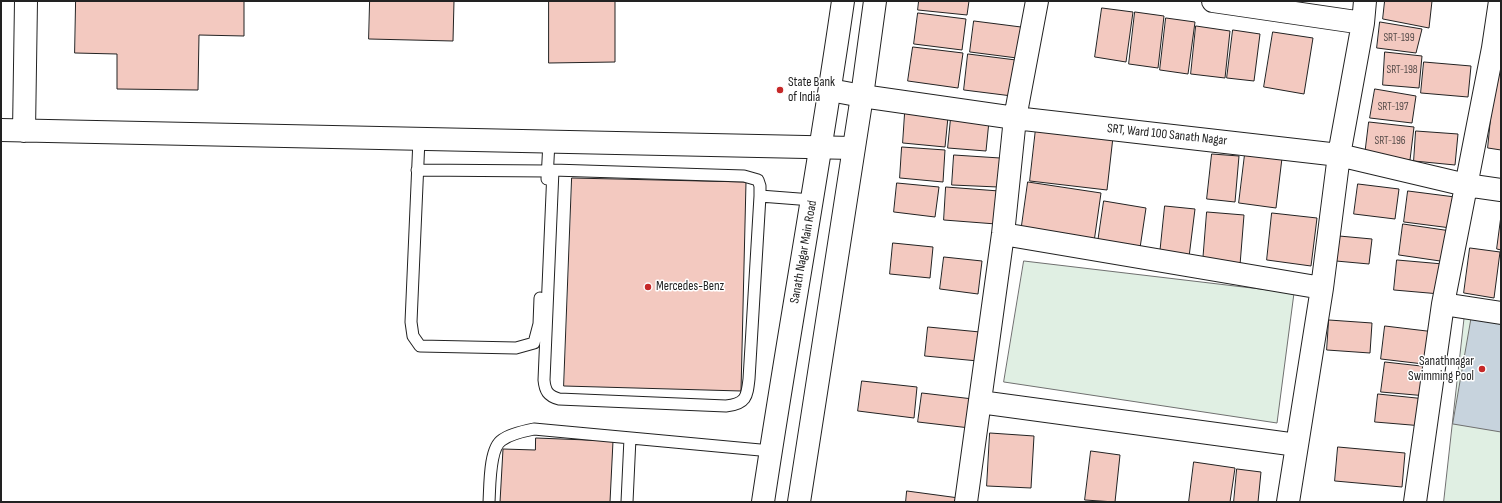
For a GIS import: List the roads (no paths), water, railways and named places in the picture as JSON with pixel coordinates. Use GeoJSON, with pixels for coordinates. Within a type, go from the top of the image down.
{"type":"FeatureCollection","features":[{"type":"Feature","properties":{"kind":"street"},"geometry":{"type":"LineString","coordinates":[[24,131],[26,1]]}},
{"type":"Feature","properties":{"kind":"street","name":"Sanath Nagar Main Road"},"geometry":{"type":"LineString","coordinates":[[763,502],[770,451],[821,148],[843,1]]}},
{"type":"Feature","properties":{"kind":"street"},"geometry":{"type":"LineString","coordinates":[[799,502],[862,96],[875,1]]}},
{"type":"Feature","properties":{"kind":"street"},"geometry":{"type":"LineString","coordinates":[[966,502],[1003,234],[1015,118],[1037,1]]}},
{"type":"Feature","properties":{"kind":"street"},"geometry":{"type":"LineString","coordinates":[[1213,1],[1270,5],[1363,23]]}},
{"type":"Feature","properties":{"kind":"street"},"geometry":{"type":"LineString","coordinates":[[1288,502],[1322,288],[1339,155],[1363,23],[1365,1]]}},
{"type":"Feature","properties":{"kind":"street"},"geometry":{"type":"LineString","coordinates":[[1415,502],[1443,304],[1466,185],[1497,49],[1500,1]]}},
{"type":"Feature","properties":{"kind":"street","name":"SRT, Ward 100 Sanath Nagar"},"geometry":{"type":"LineString","coordinates":[[830,90],[1015,118],[1339,155],[1466,185],[1501,190]]}},
{"type":"Feature","properties":{"kind":"street"},"geometry":{"type":"LineString","coordinates":[[1,130],[853,148]]}},
{"type":"Feature","properties":{"kind":"street"},"geometry":{"type":"LineString","coordinates":[[1003,234],[1322,288]]}},
{"type":"Feature","properties":{"kind":"street"},"geometry":{"type":"LineString","coordinates":[[1443,304],[1501,313]]}},
{"type":"Feature","properties":{"kind":"street"},"geometry":{"type":"LineString","coordinates":[[980,402],[1297,445]]}},
{"type":"Feature","properties":{"kind":"lane"},"geometry":{"type":"LineString","coordinates":[[418,139],[411,322],[413,336],[420,346],[516,348],[534,343],[539,324],[552,142]]}},
{"type":"Feature","properties":{"kind":"lane"},"geometry":{"type":"LineString","coordinates":[[417,170],[550,170],[744,176],[758,180],[760,186],[760,196],[749,379],[747,393],[742,402],[726,406],[559,399],[551,397],[547,394],[544,380],[550,170]]}},
{"type":"Feature","properties":{"kind":"lane"},"geometry":{"type":"LineString","coordinates":[[760,196],[812,200]]}},
{"type":"Feature","properties":{"kind":"lane"},"geometry":{"type":"LineString","coordinates":[[489,502],[492,455],[500,440],[523,431],[534,429],[770,451]]}},
{"type":"Feature","properties":{"kind":"lane"},"geometry":{"type":"LineString","coordinates":[[627,502],[630,438]]}},
{"type":"Feature","properties":{"kind":"place","name":"State Bank of India"},"geometry":{"type":"Point","coordinates":[780,90]}},
{"type":"Feature","properties":{"kind":"place","name":"Mercedes-Benz"},"geometry":{"type":"Point","coordinates":[648,287]}},
{"type":"Feature","properties":{"kind":"place","name":"Sanathnagar Swimming Pool"},"geometry":{"type":"Point","coordinates":[1482,369]}}]}
